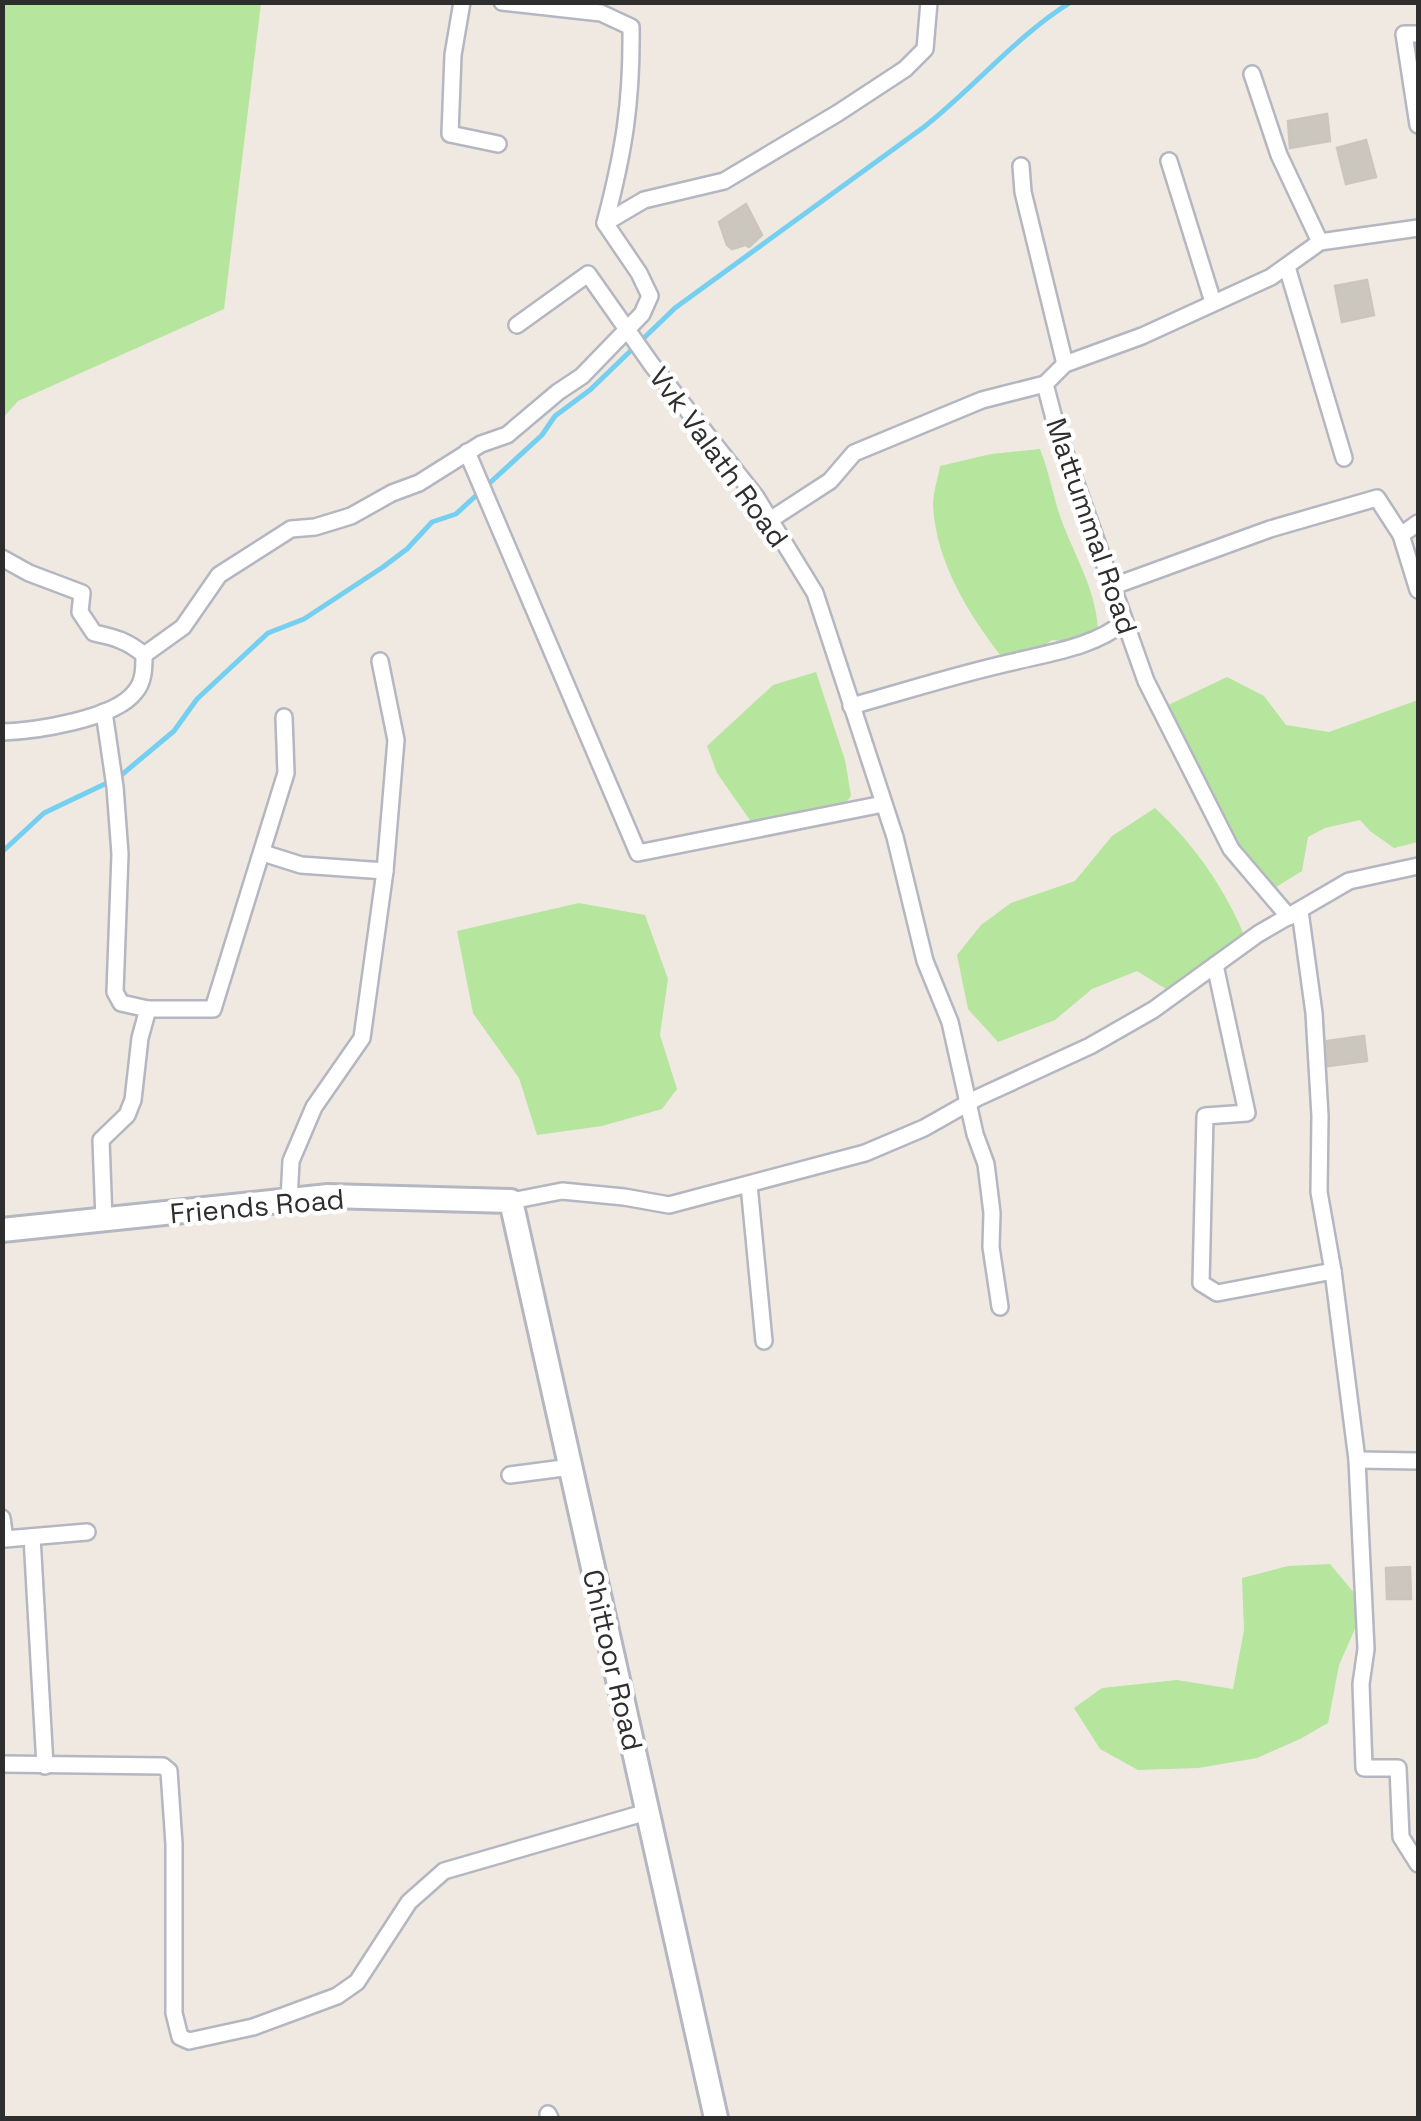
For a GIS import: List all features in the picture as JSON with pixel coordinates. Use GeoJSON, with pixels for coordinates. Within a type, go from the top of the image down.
{"type":"FeatureCollection","features":[{"type":"Feature","properties":{"kind":"main road","name":"Friends Road"},"geometry":{"type":"LineString","coordinates":[[2,1230],[328,1196],[512,1201]]}},
{"type":"Feature","properties":{"kind":"main road","name":"Chittoor Road"},"geometry":{"type":"LineString","coordinates":[[512,1201],[716,2118]]}},
{"type":"Feature","properties":{"kind":"street"},"geometry":{"type":"LineString","coordinates":[[462,2],[453,55],[450,134],[498,144]]}},
{"type":"Feature","properties":{"kind":"street"},"geometry":{"type":"LineString","coordinates":[[144,655],[183,627],[219,575],[291,530],[315,528],[351,516],[392,492],[419,482],[467,452],[508,435],[582,376],[642,314],[650,296],[604,222],[620,170],[632,89],[631,27],[601,14],[502,2]]}},
{"type":"Feature","properties":{"kind":"street"},"geometry":{"type":"LineString","coordinates":[[604,222],[644,200],[724,181],[788,146],[905,69],[925,49],[928,2]]}},
{"type":"Feature","properties":{"kind":"street"},"geometry":{"type":"LineString","coordinates":[[1418,34],[1404,34],[1418,125]]}},
{"type":"Feature","properties":{"kind":"street"},"geometry":{"type":"LineString","coordinates":[[1252,74],[1280,155],[1320,242]]}},
{"type":"Feature","properties":{"kind":"street"},"geometry":{"type":"LineString","coordinates":[[1169,161],[1214,302]]}},
{"type":"Feature","properties":{"kind":"street"},"geometry":{"type":"LineString","coordinates":[[1020,166],[1065,364]]}},
{"type":"Feature","properties":{"kind":"street","name":"Mattummal Road"},"geometry":{"type":"LineString","coordinates":[[1294,914],[1231,849],[1146,681],[1057,430],[1045,384],[1065,364],[1142,336],[1214,302],[1287,267],[1320,242],[1418,228]]}},
{"type":"Feature","properties":{"kind":"street"},"geometry":{"type":"LineString","coordinates":[[1287,267],[1344,458]]}},
{"type":"Feature","properties":{"kind":"street","name":"Vvk Valath Road"},"geometry":{"type":"LineString","coordinates":[[517,326],[588,274],[641,351],[756,497],[815,594],[883,804],[924,961],[950,1022],[975,1134],[986,1164],[992,1212],[991,1247],[1000,1307]]}},
{"type":"Feature","properties":{"kind":"street"},"geometry":{"type":"LineString","coordinates":[[770,520],[830,481],[854,453],[982,400],[1045,384]]}},
{"type":"Feature","properties":{"kind":"street"},"geometry":{"type":"LineString","coordinates":[[467,452],[638,853],[883,804]]}},
{"type":"Feature","properties":{"kind":"street"},"geometry":{"type":"LineString","coordinates":[[1112,587],[1270,529],[1377,498],[1401,534],[1418,590]]}},
{"type":"Feature","properties":{"kind":"street"},"geometry":{"type":"LineString","coordinates":[[1401,534],[1418,523]]}},
{"type":"Feature","properties":{"kind":"street"},"geometry":{"type":"LineString","coordinates":[[2,558],[29,573],[82,592],[80,612],[94,633],[119,638],[144,655]]}},
{"type":"Feature","properties":{"kind":"street"},"geometry":{"type":"LineString","coordinates":[[851,706],[1018,660],[1051,656],[1089,639],[1104,638],[1124,622]]}},
{"type":"Feature","properties":{"kind":"street"},"geometry":{"type":"LineString","coordinates":[[2,732],[104,712],[135,693],[144,672],[144,655]]}},
{"type":"Feature","properties":{"kind":"street"},"geometry":{"type":"LineString","coordinates":[[289,1200],[290,1161],[314,1108],[362,1038],[385,871],[396,740],[380,661]]}},
{"type":"Feature","properties":{"kind":"street"},"geometry":{"type":"LineString","coordinates":[[104,712],[120,854],[115,992],[121,1003],[148,1010],[213,1009],[286,773],[284,717]]}},
{"type":"Feature","properties":{"kind":"street"},"geometry":{"type":"LineString","coordinates":[[263,852],[301,864],[385,871]]}},
{"type":"Feature","properties":{"kind":"street"},"geometry":{"type":"LineString","coordinates":[[512,1201],[562,1192],[669,1205],[865,1153],[1090,1046],[1153,1010],[1215,965],[1349,881],[1418,866]]}},
{"type":"Feature","properties":{"kind":"street"},"geometry":{"type":"LineString","coordinates":[[1294,914],[1310,966],[1320,1116],[1318,1192],[1333,1271],[1357,1460],[1366,1634],[1361,1684],[1364,1768],[1398,1768],[1402,1837],[1418,1864]]}},
{"type":"Feature","properties":{"kind":"street"},"geometry":{"type":"LineString","coordinates":[[1215,965],[1247,1113],[1205,1116],[1201,1284],[1217,1293],[1333,1271]]}},
{"type":"Feature","properties":{"kind":"street"},"geometry":{"type":"LineString","coordinates":[[104,1220],[101,1140],[127,1115],[133,1100],[140,1038],[148,1010]]}},
{"type":"Feature","properties":{"kind":"street"},"geometry":{"type":"LineString","coordinates":[[749,1185],[764,1341]]}},
{"type":"Feature","properties":{"kind":"street"},"geometry":{"type":"LineString","coordinates":[[1357,1460],[1418,1460]]}},
{"type":"Feature","properties":{"kind":"street"},"geometry":{"type":"LineString","coordinates":[[510,1475],[570,1467]]}},
{"type":"Feature","properties":{"kind":"street"},"geometry":{"type":"LineString","coordinates":[[2,1518],[5,1538],[87,1532]]}},
{"type":"Feature","properties":{"kind":"street"},"geometry":{"type":"LineString","coordinates":[[32,1537],[44,1766]]}},
{"type":"Feature","properties":{"kind":"street"},"geometry":{"type":"LineString","coordinates":[[2,1764],[163,1766],[169,1771],[174,1844],[174,2012],[180,2037],[189,2042],[253,2026],[337,1996],[357,1982],[409,1902],[444,1870],[647,1812]]}},
{"type":"Feature","properties":{"kind":"green space"},"geometry":{"type":"Polygon","coordinates":[[[3,2],[261,3],[224,309],[18,401],[3,418],[3,2]]]}},
{"type":"Feature","properties":{"kind":"green space"},"geometry":{"type":"Polygon","coordinates":[[[1040,449],[1058,510],[1093,600],[1098,632],[1071,642],[1052,640],[1023,660],[1001,656],[966,604],[940,547],[933,500],[940,466],[991,454],[1040,449]]]}},
{"type":"Feature","properties":{"kind":"green space"},"geometry":{"type":"Polygon","coordinates":[[[816,672],[845,760],[851,796],[838,813],[752,823],[717,773],[707,746],[773,685],[816,672]]]}},
{"type":"Feature","properties":{"kind":"green space"},"geometry":{"type":"Polygon","coordinates":[[[1227,677],[1264,696],[1286,725],[1329,732],[1418,700],[1418,842],[1394,848],[1360,820],[1325,828],[1308,837],[1302,871],[1268,892],[1247,868],[1160,709],[1227,677]]]}},
{"type":"Feature","properties":{"kind":"green space"},"geometry":{"type":"Polygon","coordinates":[[[1155,808],[1208,870],[1230,904],[1247,942],[1174,994],[1137,971],[1092,989],[1055,1020],[998,1042],[968,1009],[957,955],[981,925],[1011,903],[1075,881],[1112,836],[1155,808]]]}},
{"type":"Feature","properties":{"kind":"green space"},"geometry":{"type":"Polygon","coordinates":[[[579,903],[645,915],[668,979],[660,1035],[677,1089],[662,1109],[602,1126],[537,1135],[519,1078],[473,1013],[457,931],[579,903]]]}},
{"type":"Feature","properties":{"kind":"green space"},"geometry":{"type":"Polygon","coordinates":[[[1330,1564],[1365,1606],[1339,1665],[1328,1723],[1257,1758],[1198,1768],[1138,1770],[1100,1749],[1074,1708],[1102,1688],[1177,1680],[1233,1689],[1244,1630],[1242,1578],[1288,1566],[1330,1564]]]}},
{"type":"Feature","properties":{"kind":"building"},"geometry":{"type":"Polygon","coordinates":[[[1327,114],[1330,141],[1290,148],[1288,121],[1327,114]]]}},
{"type":"Feature","properties":{"kind":"building"},"geometry":{"type":"Polygon","coordinates":[[[1366,140],[1376,177],[1346,184],[1337,148],[1366,140]]]}},
{"type":"Feature","properties":{"kind":"building"},"geometry":{"type":"Polygon","coordinates":[[[746,204],[762,235],[749,247],[732,249],[719,222],[746,204]]]}},
{"type":"Feature","properties":{"kind":"building"},"geometry":{"type":"Polygon","coordinates":[[[1367,280],[1374,315],[1342,322],[1335,286],[1367,280]]]}},
{"type":"Feature","properties":{"kind":"building"},"geometry":{"type":"Polygon","coordinates":[[[1364,1036],[1367,1061],[1328,1066],[1327,1041],[1364,1036]]]}},
{"type":"Feature","properties":{"kind":"building"},"geometry":{"type":"Polygon","coordinates":[[[1410,1567],[1411,1599],[1387,1599],[1386,1568],[1410,1567]]]}},
{"type":"Feature","properties":{"kind":"waterway"},"geometry":{"type":"LineString","coordinates":[[119,777],[174,731],[197,699],[268,633],[304,619],[407,549],[432,522],[456,514],[542,435],[555,416],[590,390],[675,308],[924,127],[1032,31],[1071,2]]}},
{"type":"Feature","properties":{"kind":"waterway"},"geometry":{"type":"LineString","coordinates":[[2,852],[44,813],[109,782]]}}]}
